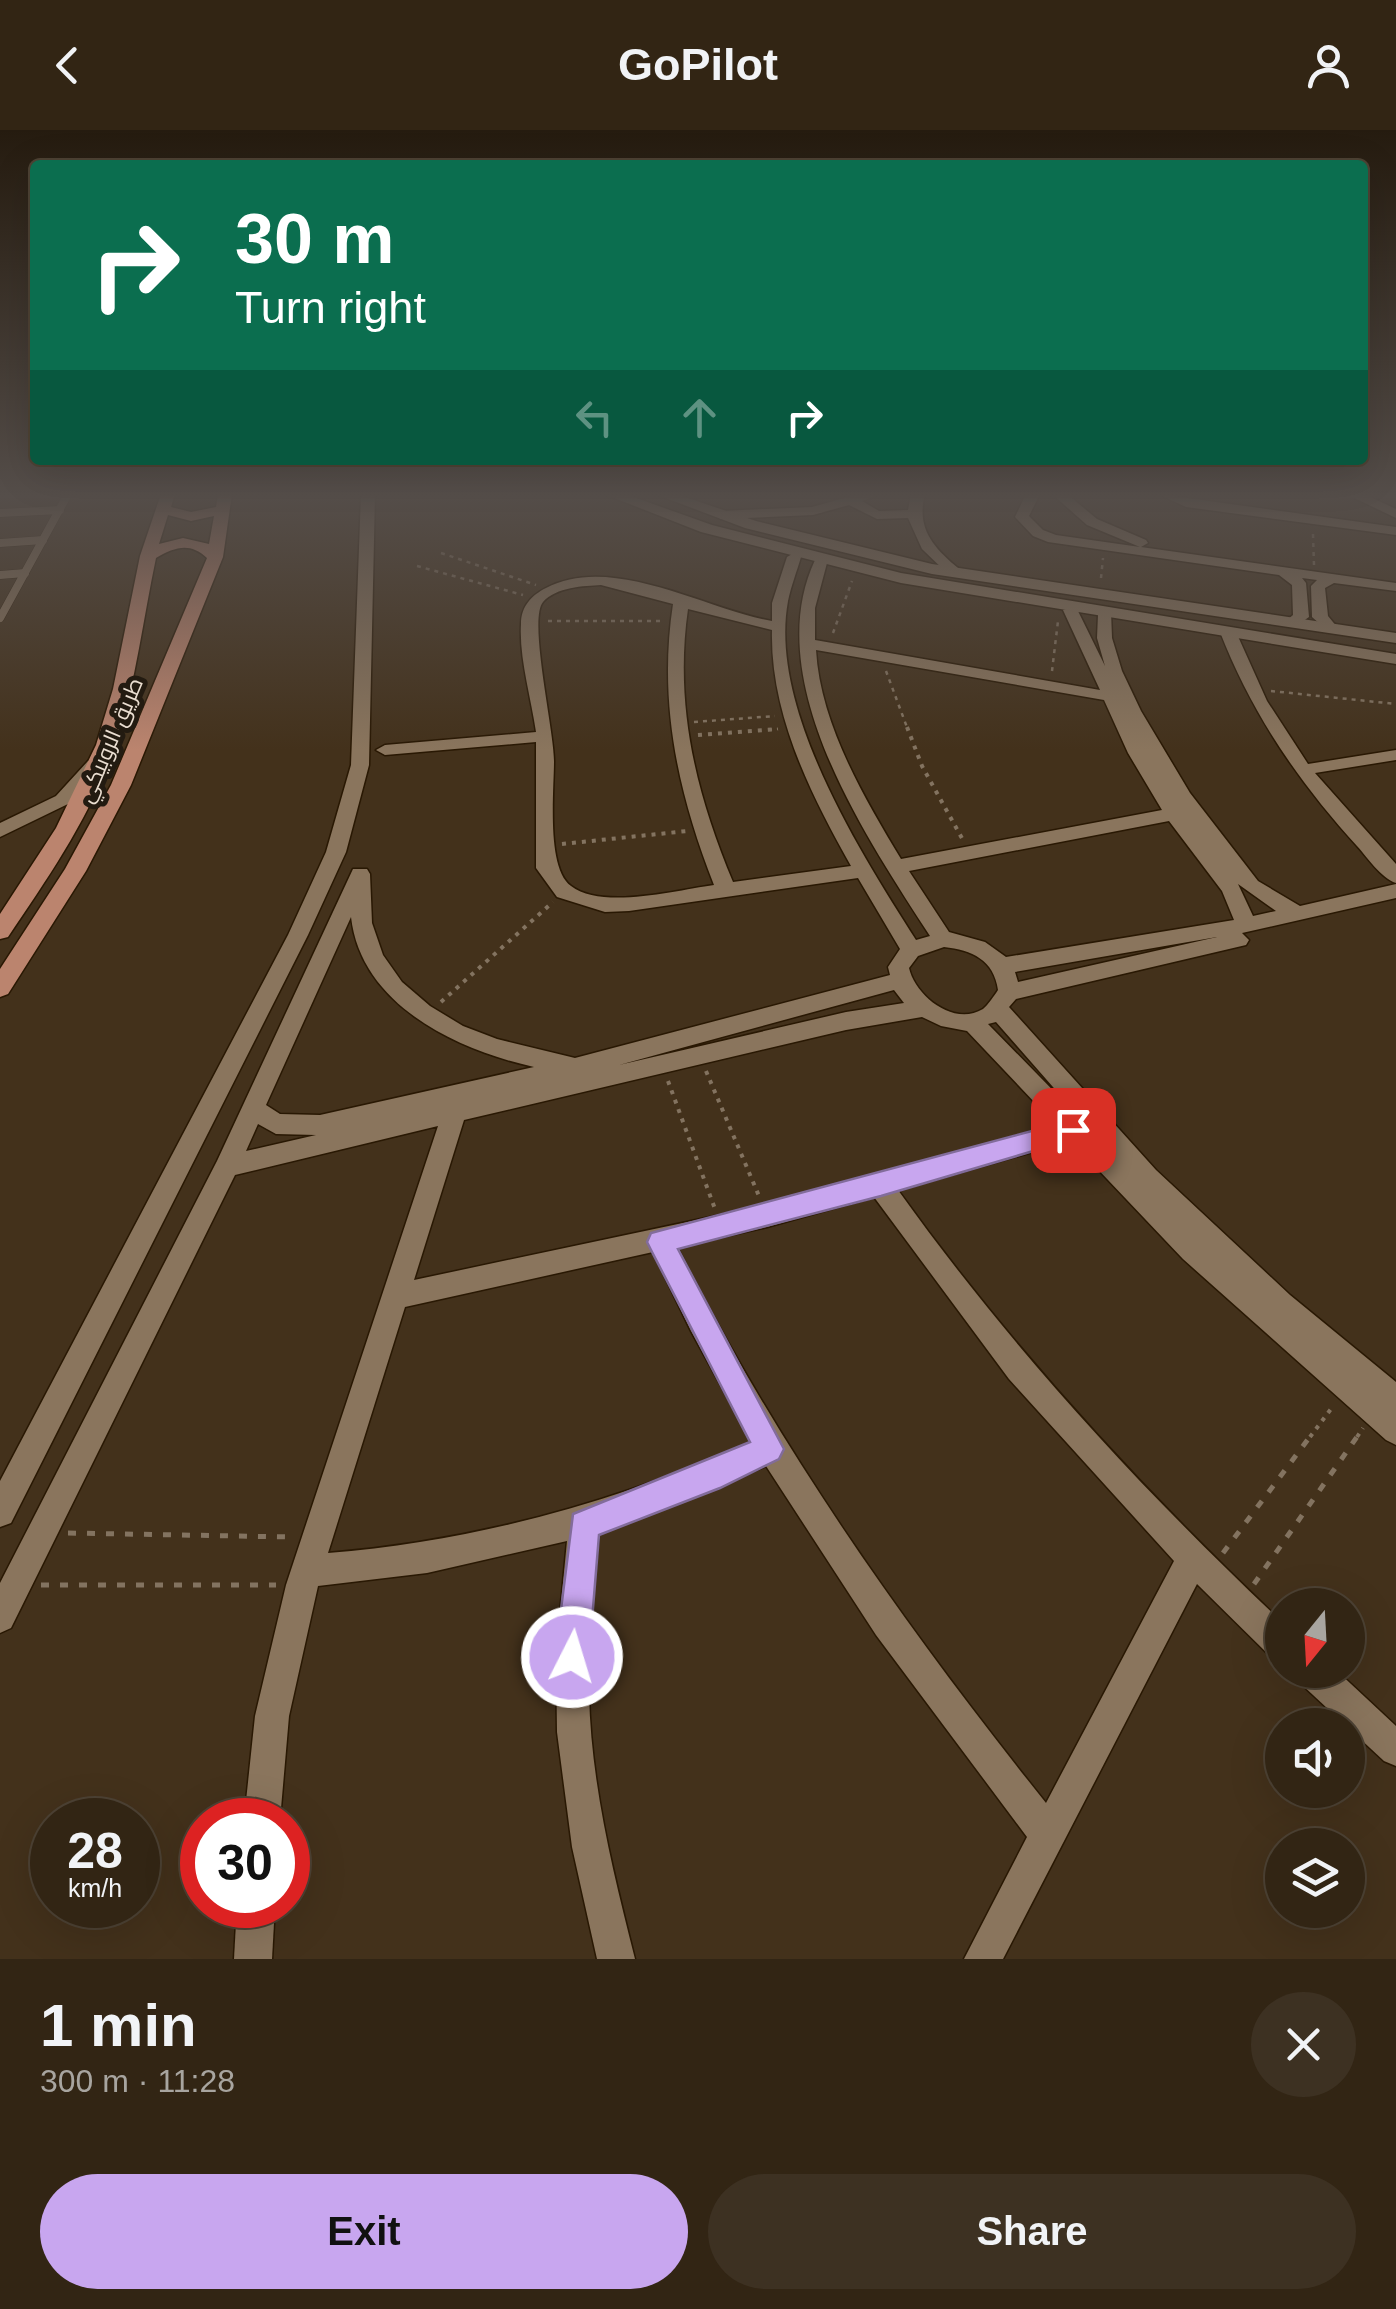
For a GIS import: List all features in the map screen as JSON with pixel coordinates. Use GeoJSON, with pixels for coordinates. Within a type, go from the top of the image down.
{"type":"FeatureCollection","features":[{"type":"Feature","properties":{"kind":"main road","name":"طريق الروبيكي"},"geometry":{"type":"LineString","coordinates":[[0,932],[58,840],[99,759],[115,720],[146,579]]}},
{"type":"Feature","properties":{"kind":"main road","name":"طريق الروبيكي"},"geometry":{"type":"LineString","coordinates":[[0,988],[75,871],[122,785],[206,579]]}},
{"type":"Feature","properties":{"kind":"street"},"geometry":{"type":"LineString","coordinates":[[0,1512],[327,873],[360,765],[365,579]]}},
{"type":"Feature","properties":{"kind":"street"},"geometry":{"type":"LineString","coordinates":[[785,579],[779,596],[778,627],[796,721],[829,808],[861,871],[911,949]]}},
{"type":"Feature","properties":{"kind":"street"},"geometry":{"type":"LineString","coordinates":[[814,579],[806,600],[805,643],[835,746],[895,866],[943,939]]}},
{"type":"Feature","properties":{"kind":"street"},"geometry":{"type":"LineString","coordinates":[[897,579],[1396,659]]}},
{"type":"Feature","properties":{"kind":"street"},"geometry":{"type":"LineString","coordinates":[[1008,579],[1396,638]]}},
{"type":"Feature","properties":{"kind":"street"},"geometry":{"type":"LineString","coordinates":[[1294,621],[1301,617],[1300,583],[1295,579]]}},
{"type":"Feature","properties":{"kind":"street"},"geometry":{"type":"LineString","coordinates":[[1328,627],[1320,617],[1318,586],[1329,579]]}},
{"type":"Feature","properties":{"kind":"street"},"geometry":{"type":"LineString","coordinates":[[1348,579],[1396,587]]}},
{"type":"Feature","properties":{"kind":"street"},"geometry":{"type":"LineString","coordinates":[[778,627],[680,611],[621,581],[572,582],[544,594],[528,621],[546,736],[546,868],[564,892],[605,906],[861,871]]}},
{"type":"Feature","properties":{"kind":"street"},"geometry":{"type":"LineString","coordinates":[[1065,609],[1174,814],[1230,888],[1247,924]]}},
{"type":"Feature","properties":{"kind":"street"},"geometry":{"type":"LineString","coordinates":[[680,611],[674,669],[677,730],[702,830],[726,890]]}},
{"type":"Feature","properties":{"kind":"street"},"geometry":{"type":"LineString","coordinates":[[1106,615],[1100,634],[1114,670],[1175,783],[1244,878],[1272,901],[1297,913]]}},
{"type":"Feature","properties":{"kind":"street"},"geometry":{"type":"LineString","coordinates":[[1228,632],[1251,689],[1302,770],[1396,876]]}},
{"type":"Feature","properties":{"kind":"street"},"geometry":{"type":"LineString","coordinates":[[805,643],[1108,696]]}},
{"type":"Feature","properties":{"kind":"street"},"geometry":{"type":"LineString","coordinates":[[385,750],[546,736]]}},
{"type":"Feature","properties":{"kind":"street"},"geometry":{"type":"LineString","coordinates":[[1302,770],[1396,755]]}},
{"type":"Feature","properties":{"kind":"street"},"geometry":{"type":"LineString","coordinates":[[0,831],[62,800],[99,759]]}},
{"type":"Feature","properties":{"kind":"street"},"geometry":{"type":"LineString","coordinates":[[895,866],[1174,814]]}},
{"type":"Feature","properties":{"kind":"street"},"geometry":{"type":"LineString","coordinates":[[327,873],[360,874]]}},
{"type":"Feature","properties":{"kind":"street"},"geometry":{"type":"LineString","coordinates":[[360,874],[360,926],[371,956],[388,984],[426,1015],[505,1051],[581,1066]]}},
{"type":"Feature","properties":{"kind":"street"},"geometry":{"type":"LineString","coordinates":[[0,1617],[227,1166],[360,874]]}},
{"type":"Feature","properties":{"kind":"street"},"geometry":{"type":"LineString","coordinates":[[1396,891],[1247,924],[1002,966],[977,946],[943,939],[911,949],[902,958],[899,981],[921,1009],[936,1016],[970,1020],[1003,1001],[1396,905]]}},
{"type":"Feature","properties":{"kind":"street"},"geometry":{"type":"LineString","coordinates":[[1002,966],[1003,1001],[1092,1121],[1159,1191],[1385,1406],[1396,1430]]}},
{"type":"Feature","properties":{"kind":"street"},"geometry":{"type":"LineString","coordinates":[[252,1108],[276,1124],[320,1125],[581,1066],[899,981]]}},
{"type":"Feature","properties":{"kind":"street"},"geometry":{"type":"LineString","coordinates":[[227,1166],[846,1021],[921,1009]]}},
{"type":"Feature","properties":{"kind":"street"},"geometry":{"type":"LineString","coordinates":[[970,1020],[1192,1251],[1346,1389],[1385,1406]]}},
{"type":"Feature","properties":{"kind":"street"},"geometry":{"type":"LineString","coordinates":[[264,1798],[272,1716],[304,1578],[454,1115]]}},
{"type":"Feature","properties":{"kind":"street"},"geometry":{"type":"LineString","coordinates":[[394,1297],[767,1216],[1073,1130]]}},
{"type":"Feature","properties":{"kind":"street"},"geometry":{"type":"LineString","coordinates":[[881,1186],[1006,1360],[1091,1456],[1265,1628]]}},
{"type":"Feature","properties":{"kind":"street"},"geometry":{"type":"LineString","coordinates":[[660,1242],[769,1449],[844,1566],[937,1695],[1049,1836]]}},
{"type":"Feature","properties":{"kind":"street"},"geometry":{"type":"LineString","coordinates":[[304,1578],[450,1556],[584,1525],[709,1478],[769,1449]]}},
{"type":"Feature","properties":{"kind":"street"},"geometry":{"type":"LineString","coordinates":[[584,1525],[572,1657],[574,1728],[586,1821],[616,1959]]}},
{"type":"Feature","properties":{"kind":"street"},"geometry":{"type":"LineString","coordinates":[[984,1959],[1200,1567]]}},
{"type":"Feature","properties":{"kind":"street"},"geometry":{"type":"LineString","coordinates":[[1330,1688],[1396,1749]]}},
{"type":"Feature","properties":{"kind":"street"},"geometry":{"type":"LineString","coordinates":[[253,1959],[255,1928]]}},
{"type":"Feature","properties":{"kind":"lane"},"geometry":{"type":"LineString","coordinates":[[1,613],[20,579]]}},
{"type":"Feature","properties":{"kind":"path"},"geometry":{"type":"LineString","coordinates":[[478,579],[544,594]]}},
{"type":"Feature","properties":{"kind":"path"},"geometry":{"type":"LineString","coordinates":[[508,579],[544,594]]}},
{"type":"Feature","properties":{"kind":"path"},"geometry":{"type":"LineString","coordinates":[[828,647],[852,579]]}},
{"type":"Feature","properties":{"kind":"path"},"geometry":{"type":"LineString","coordinates":[[1099,593],[1101,579]]}},
{"type":"Feature","properties":{"kind":"path"},"geometry":{"type":"LineString","coordinates":[[1050,686],[1065,609]]}},
{"type":"Feature","properties":{"kind":"path"},"geometry":{"type":"LineString","coordinates":[[528,621],[680,611]]}},
{"type":"Feature","properties":{"kind":"path"},"geometry":{"type":"LineString","coordinates":[[882,657],[922,766],[970,852]]}},
{"type":"Feature","properties":{"kind":"path"},"geometry":{"type":"LineString","coordinates":[[1251,689],[1396,704]]}},
{"type":"Feature","properties":{"kind":"path"},"geometry":{"type":"LineString","coordinates":[[677,730],[796,721]]}},
{"type":"Feature","properties":{"kind":"path"},"geometry":{"type":"LineString","coordinates":[[677,730],[796,721]]}},
{"type":"Feature","properties":{"kind":"path"},"geometry":{"type":"LineString","coordinates":[[546,846],[702,830]]}},
{"type":"Feature","properties":{"kind":"path"},"geometry":{"type":"LineString","coordinates":[[426,1015],[564,892]]}},
{"type":"Feature","properties":{"kind":"path"},"geometry":{"type":"LineString","coordinates":[[700,1058],[767,1216]]}},
{"type":"Feature","properties":{"kind":"path"},"geometry":{"type":"LineString","coordinates":[[663,1066],[722,1227]]}},
{"type":"Feature","properties":{"kind":"path"},"geometry":{"type":"LineString","coordinates":[[1200,1567],[1346,1389]]}},
{"type":"Feature","properties":{"kind":"path"},"geometry":{"type":"LineString","coordinates":[[1240,1604],[1385,1406]]}},
{"type":"Feature","properties":{"kind":"path"},"geometry":{"type":"LineString","coordinates":[[41,1533],[318,1538]]}},
{"type":"Feature","properties":{"kind":"path"},"geometry":{"type":"LineString","coordinates":[[16,1585],[304,1578]]}},
{"type":"Feature","properties":{"kind":"route"},"geometry":{"type":"LineString","coordinates":[[572,1657],[584,1525],[709,1478],[769,1449],[726,1375],[660,1242],[881,1186],[1073,1130]]}}]}
